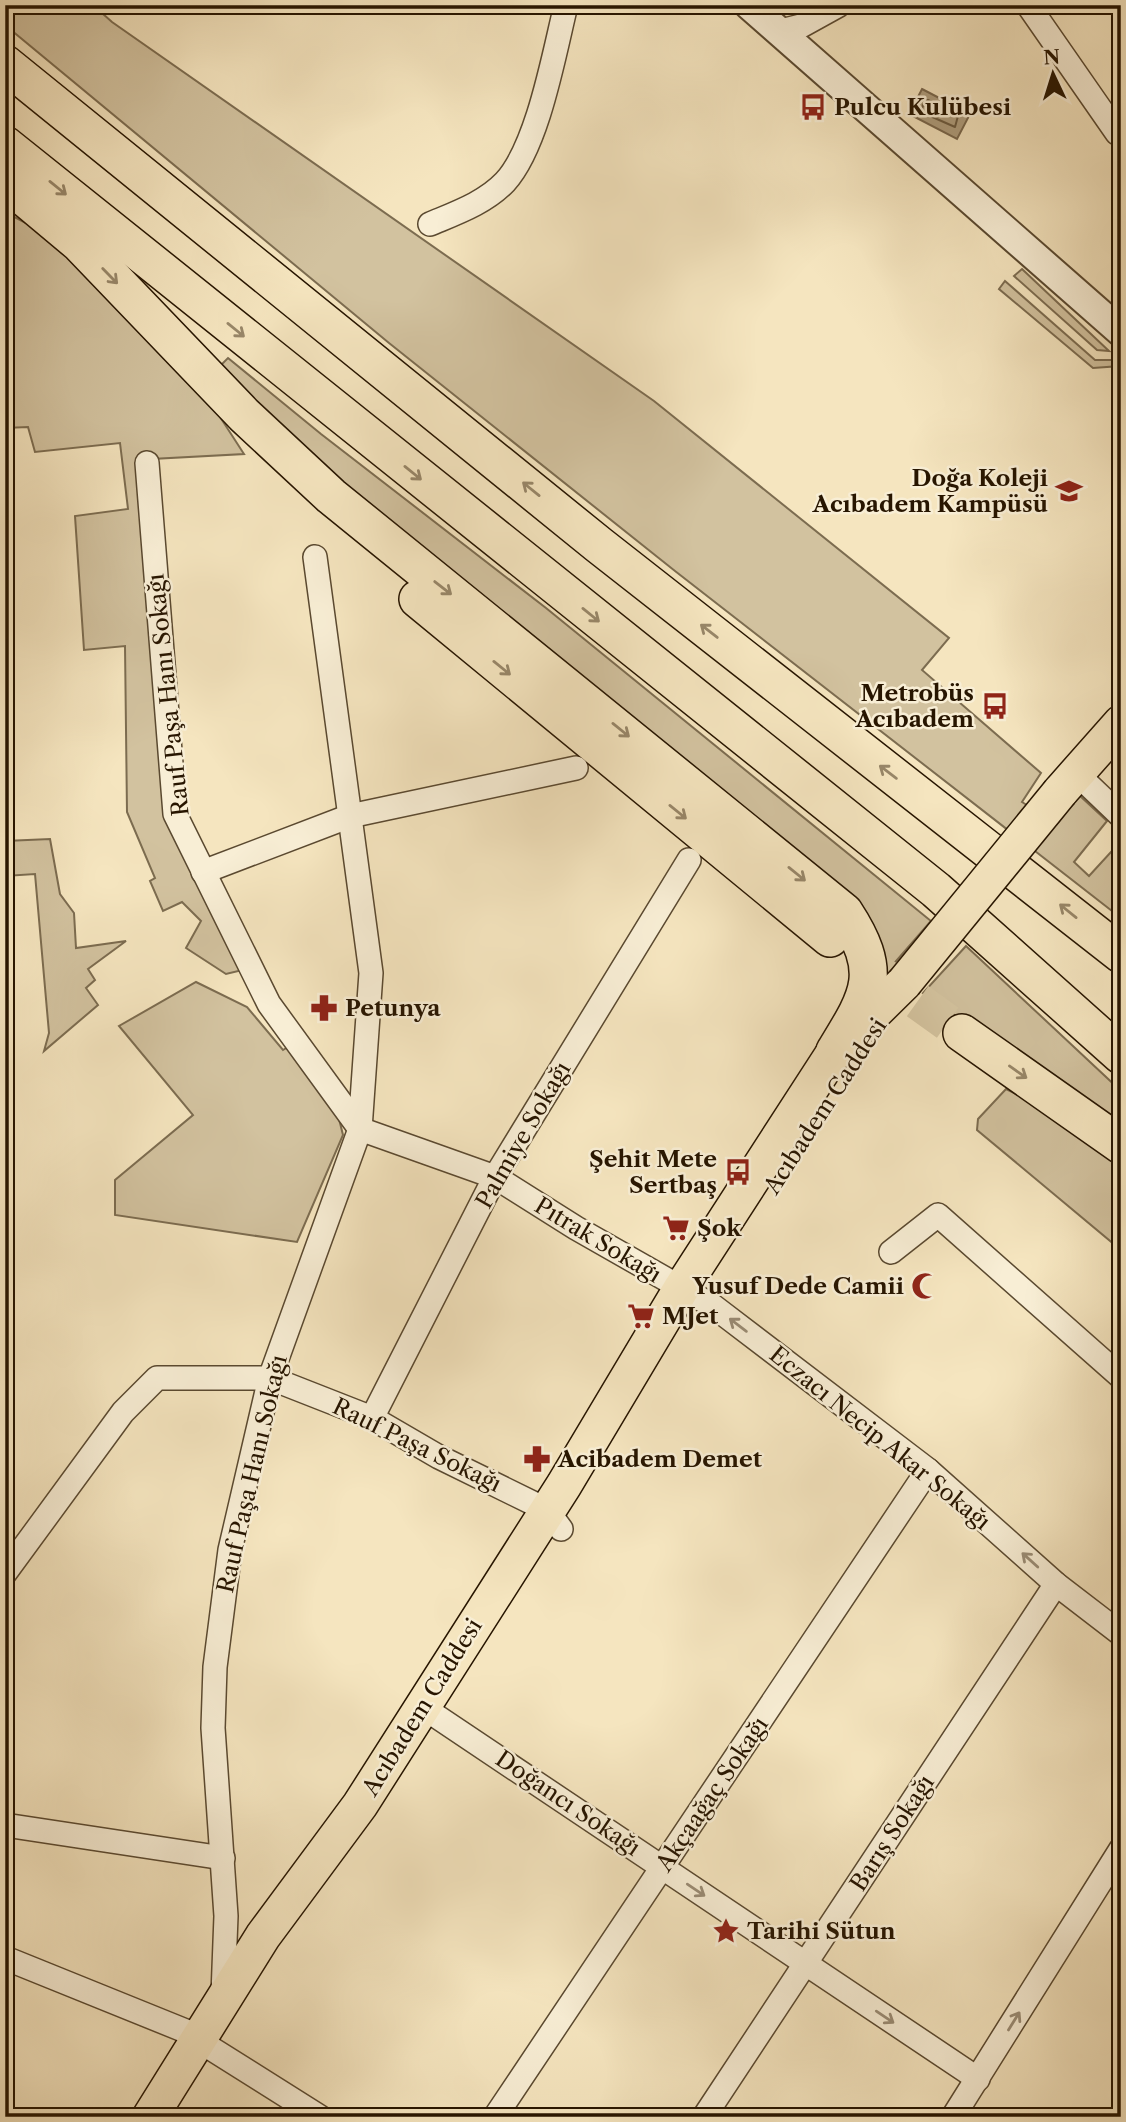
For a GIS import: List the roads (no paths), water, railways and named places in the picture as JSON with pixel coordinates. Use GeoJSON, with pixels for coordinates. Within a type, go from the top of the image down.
{"type":"FeatureCollection","features":[{"type":"Feature","properties":{"kind":"highway"},"geometry":{"type":"LineString","coordinates":[[5,64],[599,545],[1121,954]]}},
{"type":"Feature","properties":{"kind":"highway"},"geometry":{"type":"LineString","coordinates":[[5,145],[936,890],[1121,1055]]}},
{"type":"Feature","properties":{"kind":"highway"},"geometry":{"type":"LineString","coordinates":[[5,181],[79,243],[244,415],[368,553],[430,610],[830,938]]}},
{"type":"Feature","properties":{"kind":"highway"},"geometry":{"type":"LineString","coordinates":[[244,415],[341,505],[844,912],[859,935],[868,960],[867,988],[866,1001],[835,1051]]}},
{"type":"Feature","properties":{"kind":"highway"},"geometry":{"type":"LineString","coordinates":[[962,1033],[1121,1145]]}},
{"type":"Feature","properties":{"kind":"main road","name":"Acıbadem Caddesi"},"geometry":{"type":"LineString","coordinates":[[691,1294],[904,983],[1067,782],[1121,723]]}},
{"type":"Feature","properties":{"kind":"main road","name":"Acıbadem Caddesi"},"geometry":{"type":"LineString","coordinates":[[150,2117],[436,1716],[835,1051],[904,983]]}},
{"type":"Feature","properties":{"kind":"main road","name":"Acıbadem Caddesi"},"geometry":{"type":"LineString","coordinates":[[173,2117],[223,1999],[263,1936],[360,1805],[554,1519]]}},
{"type":"Feature","properties":{"kind":"street"},"geometry":{"type":"LineString","coordinates":[[430,224],[475,204],[505,182],[526,151],[566,5]]}},
{"type":"Feature","properties":{"kind":"street"},"geometry":{"type":"LineString","coordinates":[[749,5],[1121,332]]}},
{"type":"Feature","properties":{"kind":"street"},"geometry":{"type":"LineString","coordinates":[[777,32],[801,26],[839,5]]}},
{"type":"Feature","properties":{"kind":"street"},"geometry":{"type":"LineString","coordinates":[[1028,5],[1117,133]]}},
{"type":"Feature","properties":{"kind":"street","name":"Rauf Paşa Hanı Sokağı"},"geometry":{"type":"LineString","coordinates":[[147,463],[175,814],[269,1004],[360,1129]]}},
{"type":"Feature","properties":{"kind":"street","name":"Rauf Paşa Hanı Sokağı"},"geometry":{"type":"LineString","coordinates":[[223,1999],[226,1916],[213,1728],[215,1667],[230,1550],[270,1378],[360,1129],[371,973],[316,556]]}},
{"type":"Feature","properties":{"kind":"street"},"geometry":{"type":"LineString","coordinates":[[203,872],[350,816],[576,768]]}},
{"type":"Feature","properties":{"kind":"street"},"geometry":{"type":"LineString","coordinates":[[1067,782],[1121,816]]}},
{"type":"Feature","properties":{"kind":"street","name":"Palmiye Sokağı"},"geometry":{"type":"LineString","coordinates":[[372,1418],[495,1177],[689,860]]}},
{"type":"Feature","properties":{"kind":"street","name":"Pıtrak Sokağı"},"geometry":{"type":"LineString","coordinates":[[360,1129],[495,1177],[691,1294]]}},
{"type":"Feature","properties":{"kind":"street"},"geometry":{"type":"LineString","coordinates":[[891,1252],[938,1215],[1121,1377]]}},
{"type":"Feature","properties":{"kind":"street","name":"Eczacı Necip Akar Sokağı"},"geometry":{"type":"LineString","coordinates":[[691,1294],[713,1306],[928,1470],[1056,1584],[1121,1634]]}},
{"type":"Feature","properties":{"kind":"street","name":"Rauf Paşa Sokağı"},"geometry":{"type":"LineString","coordinates":[[5,1573],[123,1412],[157,1378],[270,1378],[372,1418],[554,1519]]}},
{"type":"Feature","properties":{"kind":"street","name":"Akçaağaç Sokağı"},"geometry":{"type":"LineString","coordinates":[[495,2117],[928,1470]]}},
{"type":"Feature","properties":{"kind":"street","name":"Barış Sokağı"},"geometry":{"type":"LineString","coordinates":[[704,2117],[1056,1584]]}},
{"type":"Feature","properties":{"kind":"street","name":"Doğancı Sokağı"},"geometry":{"type":"LineString","coordinates":[[436,1716],[978,2079]]}},
{"type":"Feature","properties":{"kind":"street"},"geometry":{"type":"LineString","coordinates":[[5,1825],[223,1858]]}},
{"type":"Feature","properties":{"kind":"street"},"geometry":{"type":"LineString","coordinates":[[953,2117],[1121,1849]]}},
{"type":"Feature","properties":{"kind":"street"},"geometry":{"type":"LineString","coordinates":[[226,1916],[263,1936]]}},
{"type":"Feature","properties":{"kind":"street"},"geometry":{"type":"LineString","coordinates":[[5,1958],[205,2043],[320,2117]]}},
{"type":"Feature","properties":{"kind":"water"},"geometry":{"type":"Polygon","coordinates":[[[922,89],[970,114],[957,139],[909,114],[922,89]]]}},
{"type":"Feature","properties":{"kind":"tunnel"},"geometry":{"type":"LineString","coordinates":[[873,969],[962,1033]]}},
{"type":"Feature","properties":{"kind":"place","name":"Pulcu Kulübesi"},"geometry":{"type":"Point","coordinates":[813,107]}},
{"type":"Feature","properties":{"kind":"place","name":"Doğa Koleji Acıbadem Kampüsü"},"geometry":{"type":"Point","coordinates":[1069,491]}},
{"type":"Feature","properties":{"kind":"place","name":"Metrobüs Acıbadem"},"geometry":{"type":"Point","coordinates":[995,706]}},
{"type":"Feature","properties":{"kind":"place","name":"Petunya"},"geometry":{"type":"Point","coordinates":[324,1008]}},
{"type":"Feature","properties":{"kind":"place","name":"Şehit Mete Sertbaş"},"geometry":{"type":"Point","coordinates":[738,1172]}},
{"type":"Feature","properties":{"kind":"place","name":"Şok"},"geometry":{"type":"Point","coordinates":[676,1228]}},
{"type":"Feature","properties":{"kind":"place","name":"Yusuf Dede Camii"},"geometry":{"type":"Point","coordinates":[925,1286]}},
{"type":"Feature","properties":{"kind":"place","name":"MJet"},"geometry":{"type":"Point","coordinates":[641,1316]}},
{"type":"Feature","properties":{"kind":"place","name":"Acibadem Demet"},"geometry":{"type":"Point","coordinates":[537,1459]}},
{"type":"Feature","properties":{"kind":"place","name":"Tarihi Sütun"},"geometry":{"type":"Point","coordinates":[726,1931]}}]}
